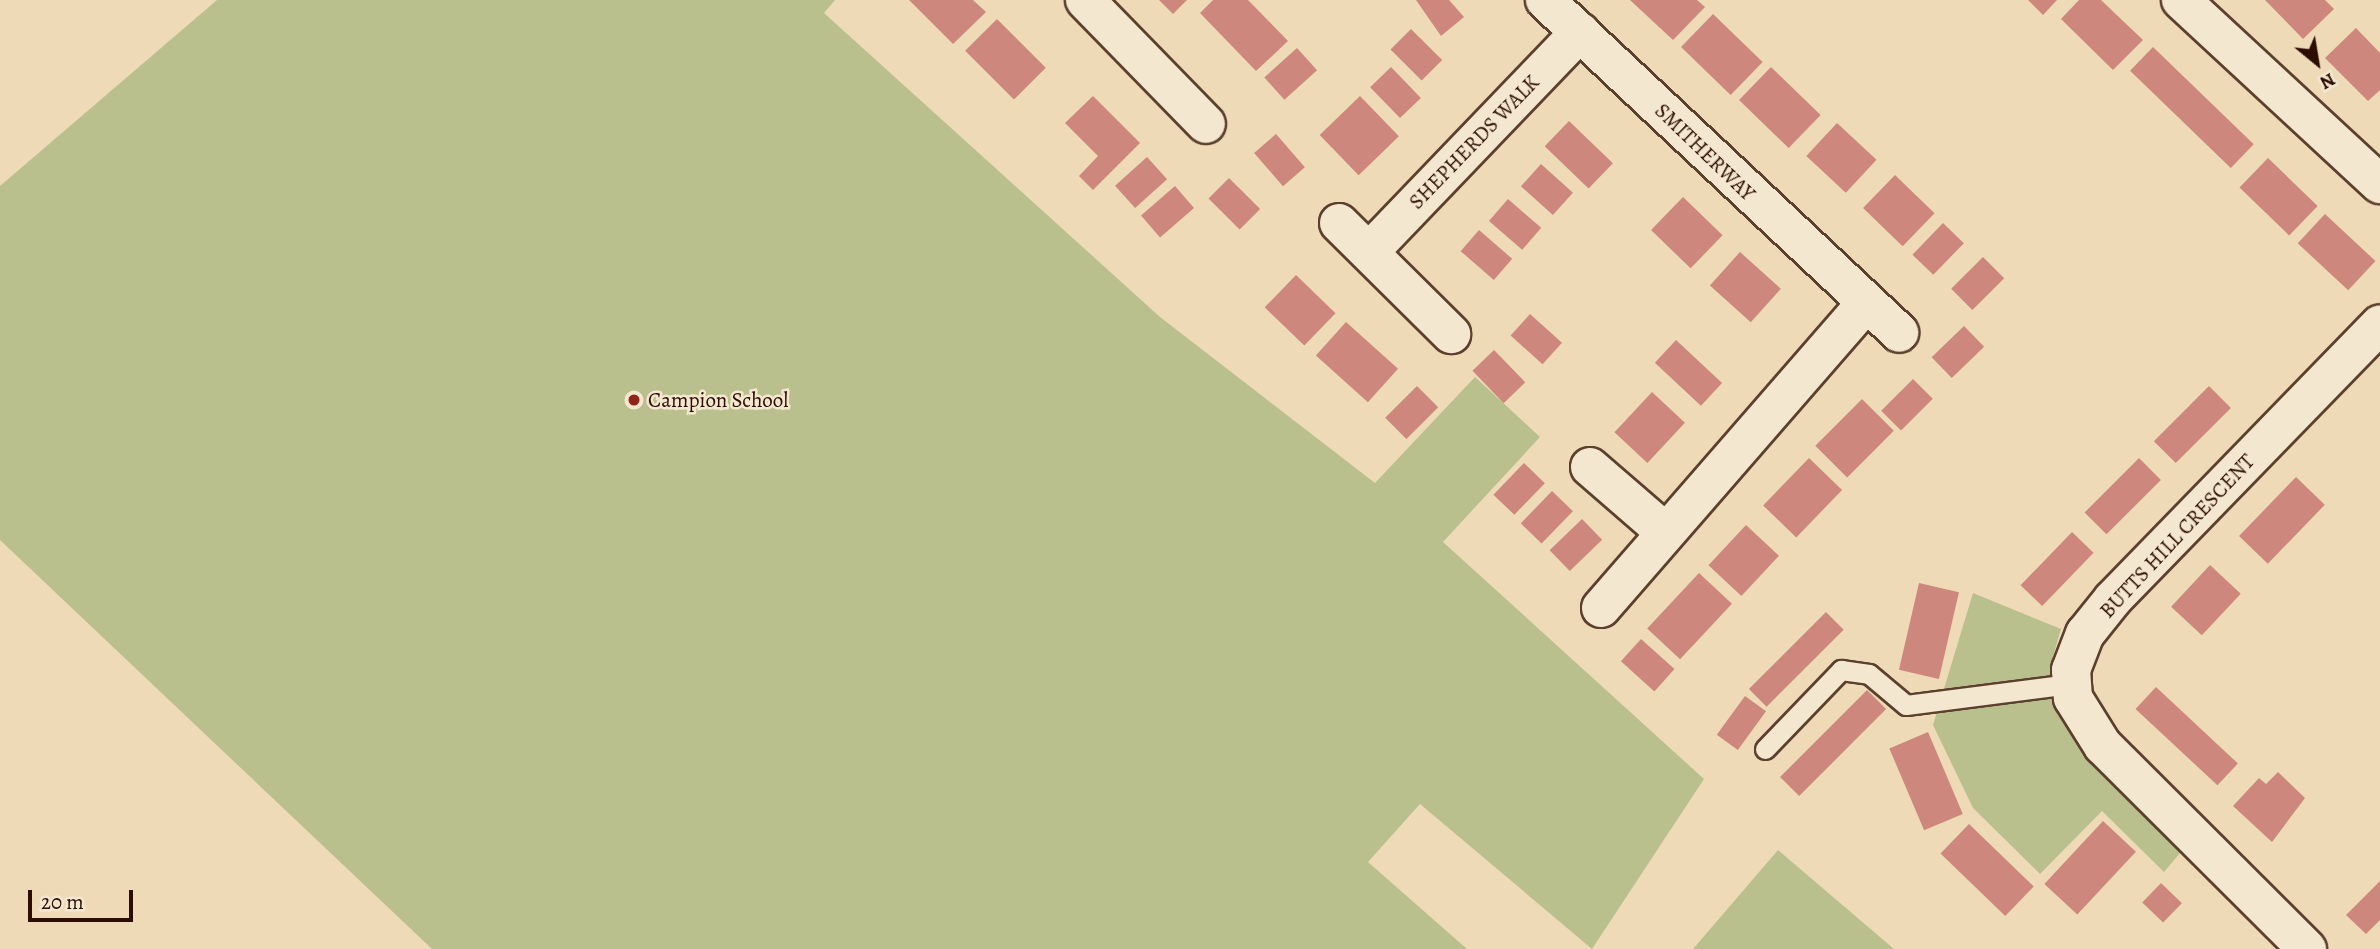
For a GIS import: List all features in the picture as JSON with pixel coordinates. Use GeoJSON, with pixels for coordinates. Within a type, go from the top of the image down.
{"type":"FeatureCollection","features":[{"type":"Feature","properties":{"kind":"street"},"geometry":{"type":"LineString","coordinates":[[1085,0],[1206,124]]}},
{"type":"Feature","properties":{"kind":"street","name":"SMITHERWAY"},"geometry":{"type":"LineString","coordinates":[[1545,0],[1865,304],[1899,333]]}},
{"type":"Feature","properties":{"kind":"street"},"geometry":{"type":"LineString","coordinates":[[2181,0],[2380,184]]}},
{"type":"Feature","properties":{"kind":"street","name":"SHEPHERDS WALK"},"geometry":{"type":"LineString","coordinates":[[1368,252],[1580,32]]}},
{"type":"Feature","properties":{"kind":"street"},"geometry":{"type":"LineString","coordinates":[[1339,223],[1451,334]]}},
{"type":"Feature","properties":{"kind":"street"},"geometry":{"type":"LineString","coordinates":[[1601,608],[1664,531],[1865,304]]}},
{"type":"Feature","properties":{"kind":"street","name":"BUTTS HILL CRESCENT"},"geometry":{"type":"LineString","coordinates":[[2070,684],[2085,634],[2113,599],[2380,324]]}},
{"type":"Feature","properties":{"kind":"street"},"geometry":{"type":"LineString","coordinates":[[1590,467],[1664,531]]}},
{"type":"Feature","properties":{"kind":"street"},"geometry":{"type":"LineString","coordinates":[[2070,684],[2082,717],[2127,774],[2307,949]]}},
{"type":"Feature","properties":{"kind":"lane"},"geometry":{"type":"LineString","coordinates":[[1765,749],[1841,670],[1869,674],[1906,705],[2070,684]]}},
{"type":"Feature","properties":{"kind":"green space","name":"Campion School"},"geometry":{"type":"Polygon","coordinates":[[[217,0],[835,0],[824,13],[1160,317],[1375,483],[1475,377],[1540,437],[1443,542],[1704,779],[1592,949],[1420,804],[1368,862],[1467,949],[432,949],[0,540],[0,186],[217,0]]]}},
{"type":"Feature","properties":{"kind":"green space"},"geometry":{"type":"Polygon","coordinates":[[[1973,593],[2061,629],[2050,667],[2061,705],[2186,846],[2164,872],[2102,811],[2040,874],[1973,808],[1933,725],[1973,593]]]}},
{"type":"Feature","properties":{"kind":"green space"},"geometry":{"type":"Polygon","coordinates":[[[1778,850],[1894,949],[1693,949],[1778,850]]]}},
{"type":"Feature","properties":{"kind":"building"},"geometry":{"type":"Polygon","coordinates":[[[909,0],[973,0],[986,12],[953,44],[909,0]]]}},
{"type":"Feature","properties":{"kind":"building"},"geometry":{"type":"Polygon","coordinates":[[[1159,0],[1187,0],[1173,14],[1159,0]]]}},
{"type":"Feature","properties":{"kind":"building"},"geometry":{"type":"Polygon","coordinates":[[[1213,0],[1248,0],[1288,41],[1256,71],[1200,13],[1213,0]]]}},
{"type":"Feature","properties":{"kind":"building"},"geometry":{"type":"Polygon","coordinates":[[[1416,0],[1449,0],[1464,17],[1441,36],[1416,0]]]}},
{"type":"Feature","properties":{"kind":"building"},"geometry":{"type":"Polygon","coordinates":[[[1630,0],[1697,0],[1705,7],[1673,40],[1630,0]]]}},
{"type":"Feature","properties":{"kind":"building"},"geometry":{"type":"Polygon","coordinates":[[[2028,0],[2057,0],[2043,15],[2028,0]]]}},
{"type":"Feature","properties":{"kind":"building"},"geometry":{"type":"Polygon","coordinates":[[[2079,0],[2101,0],[2143,40],[2113,70],[2061,19],[2079,0]]]}},
{"type":"Feature","properties":{"kind":"building"},"geometry":{"type":"Polygon","coordinates":[[[2265,0],[2325,0],[2334,9],[2303,39],[2265,0]]]}},
{"type":"Feature","properties":{"kind":"building"},"geometry":{"type":"Polygon","coordinates":[[[1713,14],[1763,62],[1731,95],[1681,47],[1713,14]]]}},
{"type":"Feature","properties":{"kind":"building"},"geometry":{"type":"Polygon","coordinates":[[[997,19],[1046,68],[1014,100],[965,51],[997,19]]]}},
{"type":"Feature","properties":{"kind":"building"},"geometry":{"type":"Polygon","coordinates":[[[2356,28],[2380,53],[2380,90],[2368,101],[2325,58],[2356,28]]]}},
{"type":"Feature","properties":{"kind":"building"},"geometry":{"type":"Polygon","coordinates":[[[1411,29],[1442,60],[1422,81],[1390,50],[1411,29]]]}},
{"type":"Feature","properties":{"kind":"building"},"geometry":{"type":"Polygon","coordinates":[[[2153,47],[2254,144],[2231,168],[2130,71],[2153,47]]]}},
{"type":"Feature","properties":{"kind":"building"},"geometry":{"type":"Polygon","coordinates":[[[1297,48],[1317,70],[1284,100],[1264,77],[1297,48]]]}},
{"type":"Feature","properties":{"kind":"building"},"geometry":{"type":"Polygon","coordinates":[[[1391,67],[1421,98],[1400,118],[1370,87],[1391,67]]]}},
{"type":"Feature","properties":{"kind":"building"},"geometry":{"type":"Polygon","coordinates":[[[1771,67],[1821,115],[1789,148],[1739,100],[1771,67]]]}},
{"type":"Feature","properties":{"kind":"building"},"geometry":{"type":"Polygon","coordinates":[[[1093,96],[1140,143],[1093,190],[1079,176],[1098,156],[1065,123],[1093,96]]]}},
{"type":"Feature","properties":{"kind":"building"},"geometry":{"type":"Polygon","coordinates":[[[1360,96],[1399,136],[1359,175],[1320,135],[1360,96]]]}},
{"type":"Feature","properties":{"kind":"building"},"geometry":{"type":"Polygon","coordinates":[[[1569,121],[1613,163],[1589,189],[1545,146],[1569,121]]]}},
{"type":"Feature","properties":{"kind":"building"},"geometry":{"type":"Polygon","coordinates":[[[1837,123],[1876,160],[1846,193],[1806,156],[1837,123]]]}},
{"type":"Feature","properties":{"kind":"building"},"geometry":{"type":"Polygon","coordinates":[[[1276,134],[1305,167],[1283,186],[1254,153],[1276,134]]]}},
{"type":"Feature","properties":{"kind":"building"},"geometry":{"type":"Polygon","coordinates":[[[1147,157],[1167,179],[1135,208],[1115,186],[1147,157]]]}},
{"type":"Feature","properties":{"kind":"building"},"geometry":{"type":"Polygon","coordinates":[[[2268,158],[2318,206],[2289,235],[2240,187],[2268,158]]]}},
{"type":"Feature","properties":{"kind":"building"},"geometry":{"type":"Polygon","coordinates":[[[1541,164],[1573,193],[1553,215],[1521,186],[1541,164]]]}},
{"type":"Feature","properties":{"kind":"building"},"geometry":{"type":"Polygon","coordinates":[[[1895,175],[1935,213],[1903,246],[1863,208],[1895,175]]]}},
{"type":"Feature","properties":{"kind":"building"},"geometry":{"type":"Polygon","coordinates":[[[1229,178],[1260,209],[1240,230],[1208,199],[1229,178]]]}},
{"type":"Feature","properties":{"kind":"building"},"geometry":{"type":"Polygon","coordinates":[[[1175,186],[1194,208],[1160,237],[1141,216],[1175,186]]]}},
{"type":"Feature","properties":{"kind":"building"},"geometry":{"type":"Polygon","coordinates":[[[1683,197],[1723,235],[1691,268],[1651,230],[1683,197]]]}},
{"type":"Feature","properties":{"kind":"building"},"geometry":{"type":"Polygon","coordinates":[[[1508,199],[1541,228],[1522,250],[1489,221],[1508,199]]]}},
{"type":"Feature","properties":{"kind":"building"},"geometry":{"type":"Polygon","coordinates":[[[2325,214],[2375,261],[2348,290],[2298,243],[2325,214]]]}},
{"type":"Feature","properties":{"kind":"building"},"geometry":{"type":"Polygon","coordinates":[[[1943,223],[1964,243],[1933,275],[1912,255],[1943,223]]]}},
{"type":"Feature","properties":{"kind":"building"},"geometry":{"type":"Polygon","coordinates":[[[1479,230],[1512,259],[1494,280],[1461,251],[1479,230]]]}},
{"type":"Feature","properties":{"kind":"building"},"geometry":{"type":"Polygon","coordinates":[[[1740,252],[1781,289],[1751,322],[1710,285],[1740,252]]]}},
{"type":"Feature","properties":{"kind":"building"},"geometry":{"type":"Polygon","coordinates":[[[1983,257],[2004,278],[1972,310],[1951,289],[1983,257]]]}},
{"type":"Feature","properties":{"kind":"building"},"geometry":{"type":"Polygon","coordinates":[[[1296,275],[1336,313],[1304,346],[1265,307],[1296,275]]]}},
{"type":"Feature","properties":{"kind":"building"},"geometry":{"type":"Polygon","coordinates":[[[1530,314],[1562,343],[1543,364],[1511,336],[1530,314]]]}},
{"type":"Feature","properties":{"kind":"building"},"geometry":{"type":"Polygon","coordinates":[[[1346,322],[1398,369],[1368,402],[1316,355],[1346,322]]]}},
{"type":"Feature","properties":{"kind":"building"},"geometry":{"type":"Polygon","coordinates":[[[1964,326],[1984,347],[1952,378],[1932,357],[1964,326]]]}},
{"type":"Feature","properties":{"kind":"building"},"geometry":{"type":"Polygon","coordinates":[[[1676,340],[1722,383],[1701,406],[1655,363],[1676,340]]]}},
{"type":"Feature","properties":{"kind":"building"},"geometry":{"type":"Polygon","coordinates":[[[1494,350],[1525,382],[1504,403],[1472,371],[1494,350]]]}},
{"type":"Feature","properties":{"kind":"building"},"geometry":{"type":"Polygon","coordinates":[[[1913,379],[1933,399],[1901,431],[1881,411],[1913,379]]]}},
{"type":"Feature","properties":{"kind":"building"},"geometry":{"type":"Polygon","coordinates":[[[1417,386],[1438,407],[1406,439],[1385,418],[1417,386]]]}},
{"type":"Feature","properties":{"kind":"building"},"geometry":{"type":"Polygon","coordinates":[[[2209,386],[2231,408],[2176,463],[2154,441],[2209,386]]]}},
{"type":"Feature","properties":{"kind":"building"},"geometry":{"type":"Polygon","coordinates":[[[1652,392],[1685,423],[1647,463],[1614,432],[1652,392]]]}},
{"type":"Feature","properties":{"kind":"building"},"geometry":{"type":"Polygon","coordinates":[[[1862,399],[1894,431],[1847,477],[1815,446],[1862,399]]]}},
{"type":"Feature","properties":{"kind":"building"},"geometry":{"type":"Polygon","coordinates":[[[1809,458],[1842,490],[1796,537],[1763,505],[1809,458]]]}},
{"type":"Feature","properties":{"kind":"building"},"geometry":{"type":"Polygon","coordinates":[[[2139,458],[2161,480],[2106,534],[2085,512],[2139,458]]]}},
{"type":"Feature","properties":{"kind":"building"},"geometry":{"type":"Polygon","coordinates":[[[1524,463],[1545,483],[1514,515],[1493,495],[1524,463]]]}},
{"type":"Feature","properties":{"kind":"building"},"geometry":{"type":"Polygon","coordinates":[[[2296,477],[2325,505],[2268,564],[2239,536],[2296,477]]]}},
{"type":"Feature","properties":{"kind":"building"},"geometry":{"type":"Polygon","coordinates":[[[1552,491],[1573,511],[1542,544],[1521,523],[1552,491]]]}},
{"type":"Feature","properties":{"kind":"building"},"geometry":{"type":"Polygon","coordinates":[[[1582,519],[1602,540],[1570,571],[1550,550],[1582,519]]]}},
{"type":"Feature","properties":{"kind":"building"},"geometry":{"type":"Polygon","coordinates":[[[1746,525],[1779,556],[1741,596],[1708,565],[1746,525]]]}},
{"type":"Feature","properties":{"kind":"building"},"geometry":{"type":"Polygon","coordinates":[[[2072,532],[2094,553],[2042,606],[2021,585],[2072,532]]]}},
{"type":"Feature","properties":{"kind":"building"},"geometry":{"type":"Polygon","coordinates":[[[2210,565],[2241,594],[2202,635],[2171,607],[2210,565]]]}},
{"type":"Feature","properties":{"kind":"building"},"geometry":{"type":"Polygon","coordinates":[[[1699,573],[1732,604],[1680,659],[1647,629],[1699,573]]]}},
{"type":"Feature","properties":{"kind":"building"},"geometry":{"type":"Polygon","coordinates":[[[1919,583],[1959,592],[1939,679],[1899,670],[1919,583]]]}},
{"type":"Feature","properties":{"kind":"building"},"geometry":{"type":"Polygon","coordinates":[[[1826,612],[1844,630],[1767,707],[1749,689],[1826,612]]]}},
{"type":"Feature","properties":{"kind":"building"},"geometry":{"type":"Polygon","coordinates":[[[1641,639],[1674,669],[1654,691],[1621,661],[1641,639]]]}},
{"type":"Feature","properties":{"kind":"building"},"geometry":{"type":"Polygon","coordinates":[[[2156,687],[2238,763],[2217,785],[2136,709],[2156,687]]]}},
{"type":"Feature","properties":{"kind":"building"},"geometry":{"type":"Polygon","coordinates":[[[1867,690],[1886,709],[1799,796],[1780,777],[1867,690]]]}},
{"type":"Feature","properties":{"kind":"building"},"geometry":{"type":"Polygon","coordinates":[[[1745,696],[1766,711],[1738,750],[1717,735],[1745,696]]]}},
{"type":"Feature","properties":{"kind":"building"},"geometry":{"type":"Polygon","coordinates":[[[1928,732],[1963,814],[1924,830],[1889,748],[1928,732]]]}},
{"type":"Feature","properties":{"kind":"building"},"geometry":{"type":"Polygon","coordinates":[[[2278,772],[2305,798],[2272,842],[2233,806],[2259,778],[2266,784],[2278,772]]]}},
{"type":"Feature","properties":{"kind":"building"},"geometry":{"type":"Polygon","coordinates":[[[2103,821],[2136,852],[2077,915],[2044,884],[2103,821]]]}},
{"type":"Feature","properties":{"kind":"building"},"geometry":{"type":"Polygon","coordinates":[[[1969,824],[2034,887],[2005,916],[1941,853],[1969,824]]]}},
{"type":"Feature","properties":{"kind":"building"},"geometry":{"type":"Polygon","coordinates":[[[2380,881],[2380,920],[2366,934],[2346,915],[2380,881]]]}},
{"type":"Feature","properties":{"kind":"building"},"geometry":{"type":"Polygon","coordinates":[[[2161,883],[2182,903],[2163,923],[2142,902],[2161,883]]]}},
{"type":"Feature","properties":{"kind":"place","name":"Campion School"},"geometry":{"type":"Point","coordinates":[634,400]}}]}
